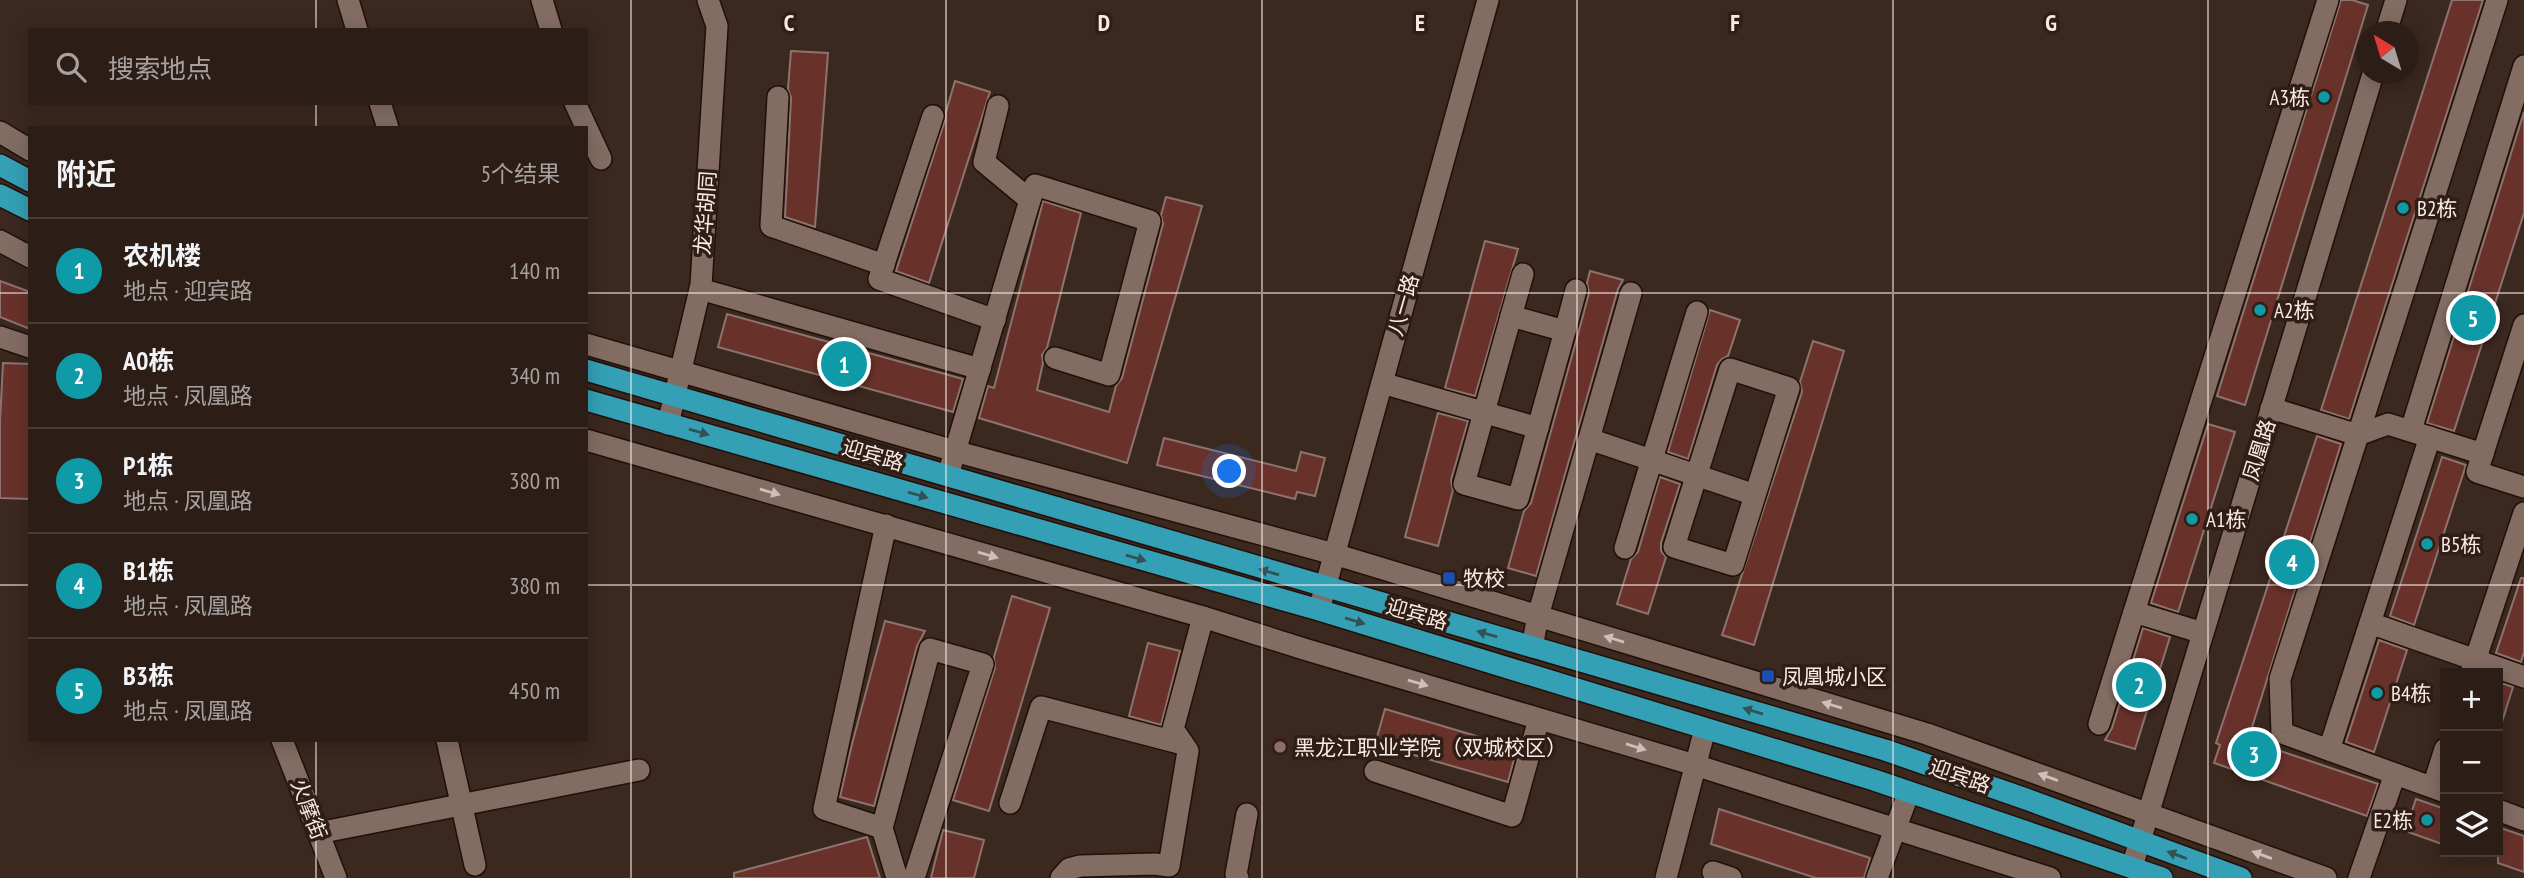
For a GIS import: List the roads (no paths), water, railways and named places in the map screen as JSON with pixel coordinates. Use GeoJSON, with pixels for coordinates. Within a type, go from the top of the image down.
{"type":"FeatureCollection","features":[{"type":"Feature","properties":{"kind":"main road"},"geometry":{"type":"LineString","coordinates":[[0,165],[28,180]]}},
{"type":"Feature","properties":{"kind":"main road"},"geometry":{"type":"LineString","coordinates":[[1,198],[28,209]]}},
{"type":"Feature","properties":{"kind":"main road","name":"迎宾路"},"geometry":{"type":"LineString","coordinates":[[588,371],[1885,750],[2241,878]]}},
{"type":"Feature","properties":{"kind":"main road","name":"迎宾路"},"geometry":{"type":"LineString","coordinates":[[588,401],[1319,610],[1909,792],[2162,878]]}},
{"type":"Feature","properties":{"kind":"street"},"geometry":{"type":"LineString","coordinates":[[348,0],[356,28]]}},
{"type":"Feature","properties":{"kind":"street"},"geometry":{"type":"LineString","coordinates":[[542,0],[550,28]]}},
{"type":"Feature","properties":{"kind":"street","name":"龙华胡同"},"geometry":{"type":"LineString","coordinates":[[668,424],[700,289],[717,26],[708,0]]}},
{"type":"Feature","properties":{"kind":"street","name":"八一路"},"geometry":{"type":"LineString","coordinates":[[1319,610],[1488,0]]}},
{"type":"Feature","properties":{"kind":"street"},"geometry":{"type":"LineString","coordinates":[[2099,724],[2329,0]]}},
{"type":"Feature","properties":{"kind":"street"},"geometry":{"type":"LineString","coordinates":[[2439,789],[2282,733],[2280,679],[2497,0]]}},
{"type":"Feature","properties":{"kind":"street"},"geometry":{"type":"LineString","coordinates":[[2388,21],[2392,1]]}},
{"type":"Feature","properties":{"kind":"street"},"geometry":{"type":"LineString","coordinates":[[2329,750],[2370,623],[2420,433],[2524,66]]}},
{"type":"Feature","properties":{"kind":"street","name":"凤凰路"},"geometry":{"type":"LineString","coordinates":[[2132,867],[2370,84]]}},
{"type":"Feature","properties":{"kind":"street"},"geometry":{"type":"LineString","coordinates":[[778,97],[771,226],[884,265]]}},
{"type":"Feature","properties":{"kind":"street"},"geometry":{"type":"LineString","coordinates":[[381,105],[387,126]]}},
{"type":"Feature","properties":{"kind":"street"},"geometry":{"type":"LineString","coordinates":[[576,105],[586,126]]}},
{"type":"Feature","properties":{"kind":"street"},"geometry":{"type":"LineString","coordinates":[[998,106],[984,162],[1030,200]]}},
{"type":"Feature","properties":{"kind":"street"},"geometry":{"type":"LineString","coordinates":[[933,116],[879,279],[995,320]]}},
{"type":"Feature","properties":{"kind":"street"},"geometry":{"type":"LineString","coordinates":[[588,131],[601,159]]}},
{"type":"Feature","properties":{"kind":"street"},"geometry":{"type":"LineString","coordinates":[[0,132],[28,149]]}},
{"type":"Feature","properties":{"kind":"street"},"geometry":{"type":"LineString","coordinates":[[948,477],[1035,185],[1150,220],[1109,375],[1055,358]]}},
{"type":"Feature","properties":{"kind":"street"},"geometry":{"type":"LineString","coordinates":[[0,241],[28,256]]}},
{"type":"Feature","properties":{"kind":"street"},"geometry":{"type":"LineString","coordinates":[[1523,274],[1464,484],[1518,499],[1576,290]]}},
{"type":"Feature","properties":{"kind":"street"},"geometry":{"type":"LineString","coordinates":[[700,289],[980,369]]}},
{"type":"Feature","properties":{"kind":"street"},"geometry":{"type":"LineString","coordinates":[[1532,647],[1538,616],[1631,293]]}},
{"type":"Feature","properties":{"kind":"street"},"geometry":{"type":"LineString","coordinates":[[1625,548],[1697,312]]}},
{"type":"Feature","properties":{"kind":"street"},"geometry":{"type":"LineString","coordinates":[[1511,316],[1565,331]]}},
{"type":"Feature","properties":{"kind":"street"},"geometry":{"type":"LineString","coordinates":[[2524,325],[2477,472],[2524,487]]}},
{"type":"Feature","properties":{"kind":"street"},"geometry":{"type":"LineString","coordinates":[[0,337],[28,346]]}},
{"type":"Feature","properties":{"kind":"street"},"geometry":{"type":"LineString","coordinates":[[588,345],[954,451],[1334,554],[1927,734],[2326,878]]}},
{"type":"Feature","properties":{"kind":"street"},"geometry":{"type":"LineString","coordinates":[[1730,369],[1789,388],[1755,495],[1733,565],[1674,547],[1730,369]]}},
{"type":"Feature","properties":{"kind":"street"},"geometry":{"type":"LineString","coordinates":[[1382,383],[1538,428]]}},
{"type":"Feature","properties":{"kind":"street"},"geometry":{"type":"LineString","coordinates":[[2272,408],[2358,435],[2388,424],[2483,454]]}},
{"type":"Feature","properties":{"kind":"street"},"geometry":{"type":"LineString","coordinates":[[1589,439],[1755,495]]}},
{"type":"Feature","properties":{"kind":"street"},"geometry":{"type":"LineString","coordinates":[[588,441],[1203,617],[1695,765],[2050,878]]}},
{"type":"Feature","properties":{"kind":"street"},"geometry":{"type":"LineString","coordinates":[[2473,667],[2524,513]]}},
{"type":"Feature","properties":{"kind":"street"},"geometry":{"type":"LineString","coordinates":[[882,828],[824,809],[886,525]]}},
{"type":"Feature","properties":{"kind":"street"},"geometry":{"type":"LineString","coordinates":[[2134,612],[2203,633]]}},
{"type":"Feature","properties":{"kind":"street"},"geometry":{"type":"LineString","coordinates":[[1060,878],[1069,869],[1080,866],[1169,866],[1188,751],[1173,729],[1203,617]]}},
{"type":"Feature","properties":{"kind":"street"},"geometry":{"type":"LineString","coordinates":[[2370,623],[2473,667],[2524,677]]}},
{"type":"Feature","properties":{"kind":"street"},"geometry":{"type":"LineString","coordinates":[[897,878],[882,828],[930,649],[983,664],[914,878]]}},
{"type":"Feature","properties":{"kind":"street"},"geometry":{"type":"LineString","coordinates":[[1010,803],[1041,708],[1183,744]]}},
{"type":"Feature","properties":{"kind":"street"},"geometry":{"type":"LineString","coordinates":[[1375,771],[1511,816],[1539,719]]}},
{"type":"Feature","properties":{"kind":"street"},"geometry":{"type":"LineString","coordinates":[[1666,878],[1705,729]]}},
{"type":"Feature","properties":{"kind":"street","name":"火摩街"},"geometry":{"type":"LineString","coordinates":[[283,742],[336,878]]}},
{"type":"Feature","properties":{"kind":"street"},"geometry":{"type":"LineString","coordinates":[[447,742],[475,866]]}},
{"type":"Feature","properties":{"kind":"street"},"geometry":{"type":"LineString","coordinates":[[318,832],[639,770]]}},
{"type":"Feature","properties":{"kind":"street"},"geometry":{"type":"LineString","coordinates":[[2359,878],[2395,774]]}},
{"type":"Feature","properties":{"kind":"street"},"geometry":{"type":"LineString","coordinates":[[1877,878],[1909,792]]}},
{"type":"Feature","properties":{"kind":"street"},"geometry":{"type":"LineString","coordinates":[[2503,812],[2524,820]]}},
{"type":"Feature","properties":{"kind":"street"},"geometry":{"type":"LineString","coordinates":[[1238,878],[1236,874],[1247,814]]}},
{"type":"Feature","properties":{"kind":"place","name":"A3栋"},"geometry":{"type":"Point","coordinates":[2324,97]}},
{"type":"Feature","properties":{"kind":"place","name":"B2栋"},"geometry":{"type":"Point","coordinates":[2403,208]}},
{"type":"Feature","properties":{"kind":"place","name":"A2栋"},"geometry":{"type":"Point","coordinates":[2260,310]}},
{"type":"Feature","properties":{"kind":"place","name":"B3栋"},"geometry":{"type":"Point","coordinates":[2473,318]}},
{"type":"Feature","properties":{"kind":"place","name":"农机楼"},"geometry":{"type":"Point","coordinates":[844,364]}},
{"type":"Feature","properties":{"kind":"place","name":"A1栋"},"geometry":{"type":"Point","coordinates":[2192,519]}},
{"type":"Feature","properties":{"kind":"place","name":"B5栋"},"geometry":{"type":"Point","coordinates":[2427,544]}},
{"type":"Feature","properties":{"kind":"place","name":"B1栋"},"geometry":{"type":"Point","coordinates":[2292,562]}},
{"type":"Feature","properties":{"kind":"place","name":"牧校"},"geometry":{"type":"Point","coordinates":[1449,578]}},
{"type":"Feature","properties":{"kind":"place","name":"凤凰城小区"},"geometry":{"type":"Point","coordinates":[1768,676]}},
{"type":"Feature","properties":{"kind":"place","name":"A0栋"},"geometry":{"type":"Point","coordinates":[2139,685]}},
{"type":"Feature","properties":{"kind":"place","name":"B4栋"},"geometry":{"type":"Point","coordinates":[2377,693]}},
{"type":"Feature","properties":{"kind":"place","name":"黑龙江职业学院（双城校区）"},"geometry":{"type":"Point","coordinates":[1280,747]}},
{"type":"Feature","properties":{"kind":"place","name":"P1栋"},"geometry":{"type":"Point","coordinates":[2254,754]}},
{"type":"Feature","properties":{"kind":"place","name":"E2栋"},"geometry":{"type":"Point","coordinates":[2427,820]}}]}
